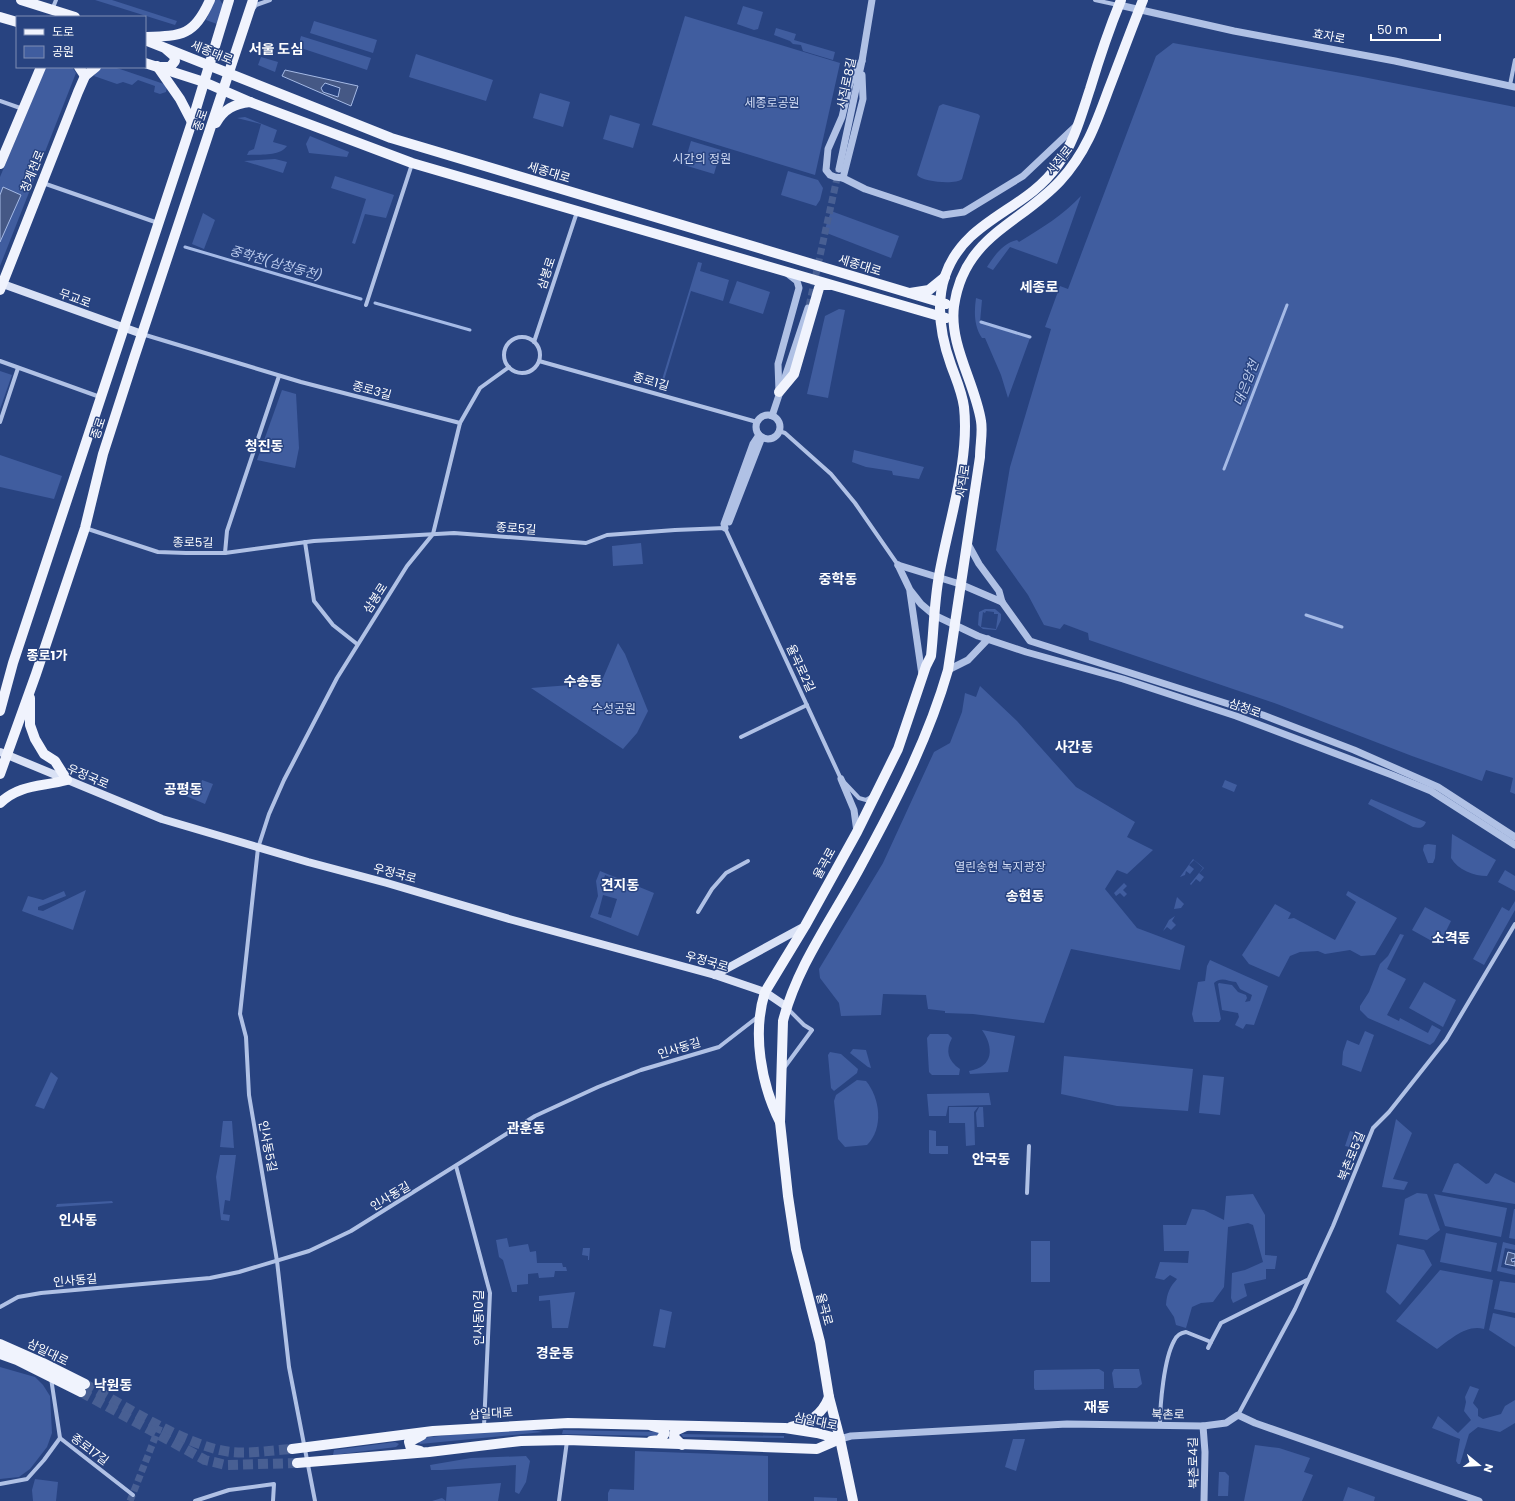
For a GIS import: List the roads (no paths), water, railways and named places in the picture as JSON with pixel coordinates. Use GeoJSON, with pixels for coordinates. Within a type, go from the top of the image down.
{"type":"FeatureCollection","features":[{"type":"Feature","properties":{"kind":"main road"},"geometry":{"type":"LineString","coordinates":[[21,0],[72,16]]}},
{"type":"Feature","properties":{"kind":"main road"},"geometry":{"type":"LineString","coordinates":[[146,37],[180,35],[191,29],[202,19],[210,0]]}},
{"type":"Feature","properties":{"kind":"main road","name":"종로"},"geometry":{"type":"LineString","coordinates":[[0,711],[14,663],[100,398],[192,122],[229,0]]}},
{"type":"Feature","properties":{"kind":"main road","name":"종로"},"geometry":{"type":"LineString","coordinates":[[0,774],[4,753],[30,690],[85,528],[103,454],[253,0]]}},
{"type":"Feature","properties":{"kind":"main road","name":"사직로"},"geometry":{"type":"LineString","coordinates":[[955,624],[980,457],[981,422],[959,347],[954,320],[954,306],[962,279],[978,249],[1000,228],[1052,188],[1070,169],[1086,145],[1143,0]]}},
{"type":"Feature","properties":{"kind":"main road","name":"사직로"},"geometry":{"type":"LineString","coordinates":[[934,616],[939,577],[955,499],[965,424],[962,397],[943,338],[940,317],[940,303],[945,277],[951,263],[971,235],[989,220],[1040,186],[1052,173],[1070,146],[1120,3]]}},
{"type":"Feature","properties":{"kind":"main road"},"geometry":{"type":"LineString","coordinates":[[0,17],[16,22]]}},
{"type":"Feature","properties":{"kind":"main road"},"geometry":{"type":"LineString","coordinates":[[146,40],[168,50],[174,56],[175,61],[170,67],[157,66]]}},
{"type":"Feature","properties":{"kind":"main road","name":"세종대로"},"geometry":{"type":"LineString","coordinates":[[146,40],[391,138],[906,293],[954,306]]}},
{"type":"Feature","properties":{"kind":"main road"},"geometry":{"type":"LineString","coordinates":[[146,63],[204,82],[250,102],[412,163],[954,320]]}},
{"type":"Feature","properties":{"kind":"main road"},"geometry":{"type":"LineString","coordinates":[[157,66],[180,99],[192,122]]}},
{"type":"Feature","properties":{"kind":"main road"},"geometry":{"type":"LineString","coordinates":[[0,164],[41,68]]}},
{"type":"Feature","properties":{"kind":"main road"},"geometry":{"type":"LineString","coordinates":[[80,68],[85,76]]}},
{"type":"Feature","properties":{"kind":"main road","name":"청계천로"},"geometry":{"type":"LineString","coordinates":[[1,286],[41,182],[85,76],[95,68]]}},
{"type":"Feature","properties":{"kind":"main road"},"geometry":{"type":"LineString","coordinates":[[209,134],[220,115],[226,110],[236,104],[250,102]]}},
{"type":"Feature","properties":{"kind":"main road"},"geometry":{"type":"LineString","coordinates":[[906,293],[929,290],[945,277]]}},
{"type":"Feature","properties":{"kind":"main road"},"geometry":{"type":"LineString","coordinates":[[779,392],[794,374],[819,288],[821,285],[831,285]]}},
{"type":"Feature","properties":{"kind":"main road","name":"무교로"},"geometry":{"type":"LineString","coordinates":[[1,286],[142,334]]}},
{"type":"Feature","properties":{"kind":"main road","name":"율곡로"},"geometry":{"type":"LineString","coordinates":[[780,1122],[770,1103],[761,1061],[761,1015],[766,992],[805,926],[857,832],[898,749],[931,656],[934,616]]}},
{"type":"Feature","properties":{"kind":"main road","name":"율곡로"},"geometry":{"type":"LineString","coordinates":[[852,1501],[840,1439],[829,1397],[820,1342],[796,1249],[780,1122],[782,1033],[787,1007],[802,967],[859,869],[912,769],[939,702],[948,670],[955,624]]}},
{"type":"Feature","properties":{"kind":"main road"},"geometry":{"type":"LineString","coordinates":[[0,682],[14,663]]}},
{"type":"Feature","properties":{"kind":"main road"},"geometry":{"type":"LineString","coordinates":[[0,804],[17,790],[67,780],[55,761],[44,754],[34,739],[30,725],[30,690]]}},
{"type":"Feature","properties":{"kind":"main road","name":"우정국로"},"geometry":{"type":"LineString","coordinates":[[4,753],[162,819],[258,848],[715,975],[766,992],[787,1007]]}},
{"type":"Feature","properties":{"kind":"main road"},"geometry":{"type":"LineString","coordinates":[[715,975],[805,926]]}},
{"type":"Feature","properties":{"kind":"main road","name":"삼일대로"},"geometry":{"type":"LineString","coordinates":[[0,1344],[43,1363],[83,1388],[0,1354]]}},
{"type":"Feature","properties":{"kind":"main road"},"geometry":{"type":"LineString","coordinates":[[785,1428],[801,1425],[813,1419],[821,1412],[829,1397]]}},
{"type":"Feature","properties":{"kind":"main road","name":"삼일대로"},"geometry":{"type":"LineString","coordinates":[[292,1449],[433,1430],[568,1422],[785,1428],[817,1433],[840,1439]]}},
{"type":"Feature","properties":{"kind":"main road"},"geometry":{"type":"LineString","coordinates":[[633,1443],[660,1440],[666,1433],[663,1429],[641,1424]]}},
{"type":"Feature","properties":{"kind":"main road"},"geometry":{"type":"LineString","coordinates":[[682,1445],[674,1437],[675,1431],[690,1425]]}},
{"type":"Feature","properties":{"kind":"main road"},"geometry":{"type":"LineString","coordinates":[[429,1452],[411,1449],[409,1442],[417,1436],[433,1430]]}},
{"type":"Feature","properties":{"kind":"main road","name":"삼일대로"},"geometry":{"type":"LineString","coordinates":[[302,1463],[429,1452],[520,1442],[567,1440],[817,1449],[840,1439]]}},
{"type":"Feature","properties":{"kind":"street"},"geometry":{"type":"LineString","coordinates":[[52,10],[56,0]]}},
{"type":"Feature","properties":{"kind":"street"},"geometry":{"type":"LineString","coordinates":[[248,13],[256,5],[270,0]]}},
{"type":"Feature","properties":{"kind":"street","name":"사직로8길"},"geometry":{"type":"LineString","coordinates":[[839,169],[862,62],[872,0]]}},
{"type":"Feature","properties":{"kind":"street"},"geometry":{"type":"LineString","coordinates":[[1095,0],[1120,3]]}},
{"type":"Feature","properties":{"kind":"street","name":"효자로"},"geometry":{"type":"LineString","coordinates":[[1120,3],[1139,10],[1513,86]]}},
{"type":"Feature","properties":{"kind":"street"},"geometry":{"type":"LineString","coordinates":[[1513,86],[1515,60]]}},
{"type":"Feature","properties":{"kind":"street"},"geometry":{"type":"LineString","coordinates":[[843,178],[863,99],[862,62]]}},
{"type":"Feature","properties":{"kind":"street"},"geometry":{"type":"LineString","coordinates":[[862,62],[850,83],[842,117],[828,149],[825,163],[826,170],[830,175],[843,178],[865,189],[943,216],[964,212],[1023,176],[1079,123]]}},
{"type":"Feature","properties":{"kind":"street"},"geometry":{"type":"LineString","coordinates":[[0,101],[23,110]]}},
{"type":"Feature","properties":{"kind":"street"},"geometry":{"type":"LineString","coordinates":[[366,305],[412,163]]}},
{"type":"Feature","properties":{"kind":"street"},"geometry":{"type":"LineString","coordinates":[[41,182],[158,223]]}},
{"type":"Feature","properties":{"kind":"street","name":"삼봉로"},"geometry":{"type":"LineString","coordinates":[[534,342],[577,211]]}},
{"type":"Feature","properties":{"kind":"street"},"geometry":{"type":"LineString","coordinates":[[779,392],[778,364],[799,288],[792,276],[783,271]]}},
{"type":"Feature","properties":{"kind":"street"},"geometry":{"type":"LineString","coordinates":[[772,416],[809,306]]}},
{"type":"Feature","properties":{"kind":"street","name":"종로3길"},"geometry":{"type":"LineString","coordinates":[[142,334],[279,376],[460,423]]}},
{"type":"Feature","properties":{"kind":"street"},"geometry":{"type":"LineString","coordinates":[[523,338],[534,342],[539,348],[539,361],[535,368],[524,373],[518,373],[509,368],[504,355],[508,345],[512,341],[523,338]]}},
{"type":"Feature","properties":{"kind":"street"},"geometry":{"type":"LineString","coordinates":[[0,361],[100,398]]}},
{"type":"Feature","properties":{"kind":"street","name":"종로1길"},"geometry":{"type":"LineString","coordinates":[[539,361],[757,422]]}},
{"type":"Feature","properties":{"kind":"street"},"geometry":{"type":"LineString","coordinates":[[0,422],[18,368]]}},
{"type":"Feature","properties":{"kind":"street","name":"삼봉로"},"geometry":{"type":"LineString","coordinates":[[258,848],[269,814],[284,780],[336,678],[407,566],[433,534],[460,423],[480,388],[509,368]]}},
{"type":"Feature","properties":{"kind":"street"},"geometry":{"type":"LineString","coordinates":[[226,553],[227,531],[279,376]]}},
{"type":"Feature","properties":{"kind":"street"},"geometry":{"type":"LineString","coordinates":[[772,416],[779,423],[779,431],[772,438],[761,436],[756,429],[757,422],[762,417],[772,416]]}},
{"type":"Feature","properties":{"kind":"street"},"geometry":{"type":"LineString","coordinates":[[779,431],[785,433],[831,474],[855,503],[898,565],[910,590],[921,604],[934,616]]}},
{"type":"Feature","properties":{"kind":"street"},"geometry":{"type":"LineString","coordinates":[[724,528],[728,524],[761,436]]}},
{"type":"Feature","properties":{"kind":"street","name":"종로5길"},"geometry":{"type":"LineString","coordinates":[[85,528],[158,552],[226,553],[305,542],[433,534],[454,533],[586,543],[607,535],[724,528]]}},
{"type":"Feature","properties":{"kind":"street","name":"율곡로2길"},"geometry":{"type":"LineString","coordinates":[[724,528],[841,779],[859,798],[866,800],[874,796]]}},
{"type":"Feature","properties":{"kind":"street"},"geometry":{"type":"LineString","coordinates":[[305,542],[314,601],[333,625],[357,644]]}},
{"type":"Feature","properties":{"kind":"street","name":"삼청로"},"geometry":{"type":"LineString","coordinates":[[968,544],[979,564],[998,591],[1002,602],[1030,641],[1107,664],[1263,715],[1354,750],[1438,787],[1515,837]]}},
{"type":"Feature","properties":{"kind":"street"},"geometry":{"type":"LineString","coordinates":[[898,565],[960,584],[1002,602]]}},
{"type":"Feature","properties":{"kind":"street"},"geometry":{"type":"LineString","coordinates":[[910,590],[922,679]]}},
{"type":"Feature","properties":{"kind":"street","name":"삼청로"},"geometry":{"type":"LineString","coordinates":[[934,616],[988,639],[1026,652],[1123,680],[1236,716],[1431,790],[1515,845]]}},
{"type":"Feature","properties":{"kind":"street"},"geometry":{"type":"LineString","coordinates":[[948,670],[968,660],[988,639]]}},
{"type":"Feature","properties":{"kind":"street"},"geometry":{"type":"LineString","coordinates":[[741,737],[807,705]]}},
{"type":"Feature","properties":{"kind":"street"},"geometry":{"type":"LineString","coordinates":[[841,779],[854,810],[857,832]]}},
{"type":"Feature","properties":{"kind":"street","name":"인사동5길"},"geometry":{"type":"LineString","coordinates":[[258,848],[240,1014],[246,1037],[249,1095],[277,1261],[289,1367],[304,1448],[302,1463],[315,1501]]}},
{"type":"Feature","properties":{"kind":"street"},"geometry":{"type":"LineString","coordinates":[[698,912],[712,889],[726,873],[748,861]]}},
{"type":"Feature","properties":{"kind":"street","name":"북촌로5길"},"geometry":{"type":"LineString","coordinates":[[1238,1415],[1295,1309],[1333,1226],[1373,1128],[1389,1112],[1446,1040],[1515,924]]}},
{"type":"Feature","properties":{"kind":"street"},"geometry":{"type":"LineString","coordinates":[[782,1072],[812,1030],[804,1025],[787,1007]]}},
{"type":"Feature","properties":{"kind":"street","name":"인사동길"},"geometry":{"type":"LineString","coordinates":[[0,1307],[18,1297],[41,1293],[210,1278],[239,1272],[309,1251],[352,1232],[535,1116],[598,1087],[641,1070],[719,1047],[761,1015]]}},
{"type":"Feature","properties":{"kind":"street"},"geometry":{"type":"LineString","coordinates":[[1027,1193],[1029,1146]]}},
{"type":"Feature","properties":{"kind":"street","name":"인사동10길"},"geometry":{"type":"LineString","coordinates":[[456,1166],[490,1293],[484,1426]]}},
{"type":"Feature","properties":{"kind":"street"},"geometry":{"type":"LineString","coordinates":[[1208,1348],[1221,1323],[1307,1280]]}},
{"type":"Feature","properties":{"kind":"street"},"geometry":{"type":"LineString","coordinates":[[1160,1425],[1160,1407],[1170,1351],[1174,1340],[1178,1335],[1186,1332],[1211,1342]]}},
{"type":"Feature","properties":{"kind":"street","name":"삼일대로"},"geometry":{"type":"LineString","coordinates":[[51,1376],[60,1438]]}},
{"type":"Feature","properties":{"kind":"street"},"geometry":{"type":"LineString","coordinates":[[1238,1415],[1479,1501]]}},
{"type":"Feature","properties":{"kind":"street","name":"북촌로"},"geometry":{"type":"LineString","coordinates":[[840,1439],[851,1436],[1067,1424],[1203,1426],[1226,1423],[1238,1415]]}},
{"type":"Feature","properties":{"kind":"street","name":"북촌로4길"},"geometry":{"type":"LineString","coordinates":[[1203,1426],[1205,1452],[1204,1501]]}},
{"type":"Feature","properties":{"kind":"street","name":"종로17길"},"geometry":{"type":"LineString","coordinates":[[0,1484],[27,1479],[44,1460],[60,1438],[133,1495]]}},
{"type":"Feature","properties":{"kind":"street"},"geometry":{"type":"LineString","coordinates":[[559,1501],[567,1440]]}},
{"type":"Feature","properties":{"kind":"street"},"geometry":{"type":"LineString","coordinates":[[195,1501],[229,1490],[274,1484],[273,1501]]}},
{"type":"Feature","properties":{"kind":"waterway","name":"중학천(삼청동천)"},"geometry":{"type":"LineString","coordinates":[[185,247],[361,299]]}},
{"type":"Feature","properties":{"kind":"waterway","name":"중학천(삼청동천)"},"geometry":{"type":"LineString","coordinates":[[375,303],[470,330]]}},
{"type":"Feature","properties":{"kind":"waterway","name":"대은암천"},"geometry":{"type":"LineString","coordinates":[[1224,469],[1287,305]]}},
{"type":"Feature","properties":{"kind":"waterway"},"geometry":{"type":"LineString","coordinates":[[981,322],[1030,337]]}},
{"type":"Feature","properties":{"kind":"waterway"},"geometry":{"type":"LineString","coordinates":[[1306,615],[1342,627]]}},
{"type":"Feature","properties":{"kind":"tunnel"},"geometry":{"type":"LineString","coordinates":[[809,306],[839,169]]}},
{"type":"Feature","properties":{"kind":"tunnel"},"geometry":{"type":"LineString","coordinates":[[85,1384],[156,1424],[176,1434],[214,1449],[231,1452],[292,1449]]}},
{"type":"Feature","properties":{"kind":"tunnel"},"geometry":{"type":"LineString","coordinates":[[81,1392],[205,1460],[226,1465],[297,1463]]}},
{"type":"Feature","properties":{"kind":"tunnel"},"geometry":{"type":"LineString","coordinates":[[130,1501],[160,1425]]}},
{"type":"Feature","properties":{"kind":"district","name":"서울 도심"},"geometry":{"type":"Point","coordinates":[276,49]}},
{"type":"Feature","properties":{"kind":"district","name":"세종로"},"geometry":{"type":"Point","coordinates":[1039,287]}},
{"type":"Feature","properties":{"kind":"district","name":"청진동"},"geometry":{"type":"Point","coordinates":[264,446]}},
{"type":"Feature","properties":{"kind":"district","name":"중학동"},"geometry":{"type":"Point","coordinates":[838,579]}},
{"type":"Feature","properties":{"kind":"district","name":"종로1가"},"geometry":{"type":"Point","coordinates":[47,655]}},
{"type":"Feature","properties":{"kind":"district","name":"수송동"},"geometry":{"type":"Point","coordinates":[583,681]}},
{"type":"Feature","properties":{"kind":"district","name":"사간동"},"geometry":{"type":"Point","coordinates":[1074,747]}},
{"type":"Feature","properties":{"kind":"district","name":"공평동"},"geometry":{"type":"Point","coordinates":[183,789]}},
{"type":"Feature","properties":{"kind":"district","name":"견지동"},"geometry":{"type":"Point","coordinates":[620,885]}},
{"type":"Feature","properties":{"kind":"district","name":"송현동"},"geometry":{"type":"Point","coordinates":[1025,896]}},
{"type":"Feature","properties":{"kind":"district","name":"소격동"},"geometry":{"type":"Point","coordinates":[1451,938]}},
{"type":"Feature","properties":{"kind":"district","name":"관훈동"},"geometry":{"type":"Point","coordinates":[526,1128]}},
{"type":"Feature","properties":{"kind":"district","name":"안국동"},"geometry":{"type":"Point","coordinates":[991,1159]}},
{"type":"Feature","properties":{"kind":"district","name":"인사동"},"geometry":{"type":"Point","coordinates":[78,1220]}},
{"type":"Feature","properties":{"kind":"district","name":"경운동"},"geometry":{"type":"Point","coordinates":[555,1353]}},
{"type":"Feature","properties":{"kind":"district","name":"낙원동"},"geometry":{"type":"Point","coordinates":[113,1385]}},
{"type":"Feature","properties":{"kind":"district","name":"재동"},"geometry":{"type":"Point","coordinates":[1097,1407]}},
{"type":"Feature","properties":{"kind":"park label","name":"세종로공원"},"geometry":{"type":"Point","coordinates":[772,102]}},
{"type":"Feature","properties":{"kind":"park label","name":"시간의 정원"},"geometry":{"type":"Point","coordinates":[702,158]}},
{"type":"Feature","properties":{"kind":"park label","name":"수성공원"},"geometry":{"type":"Point","coordinates":[614,708]}},
{"type":"Feature","properties":{"kind":"park label","name":"열린송현 녹지광장"},"geometry":{"type":"Point","coordinates":[1000,866]}}]}
